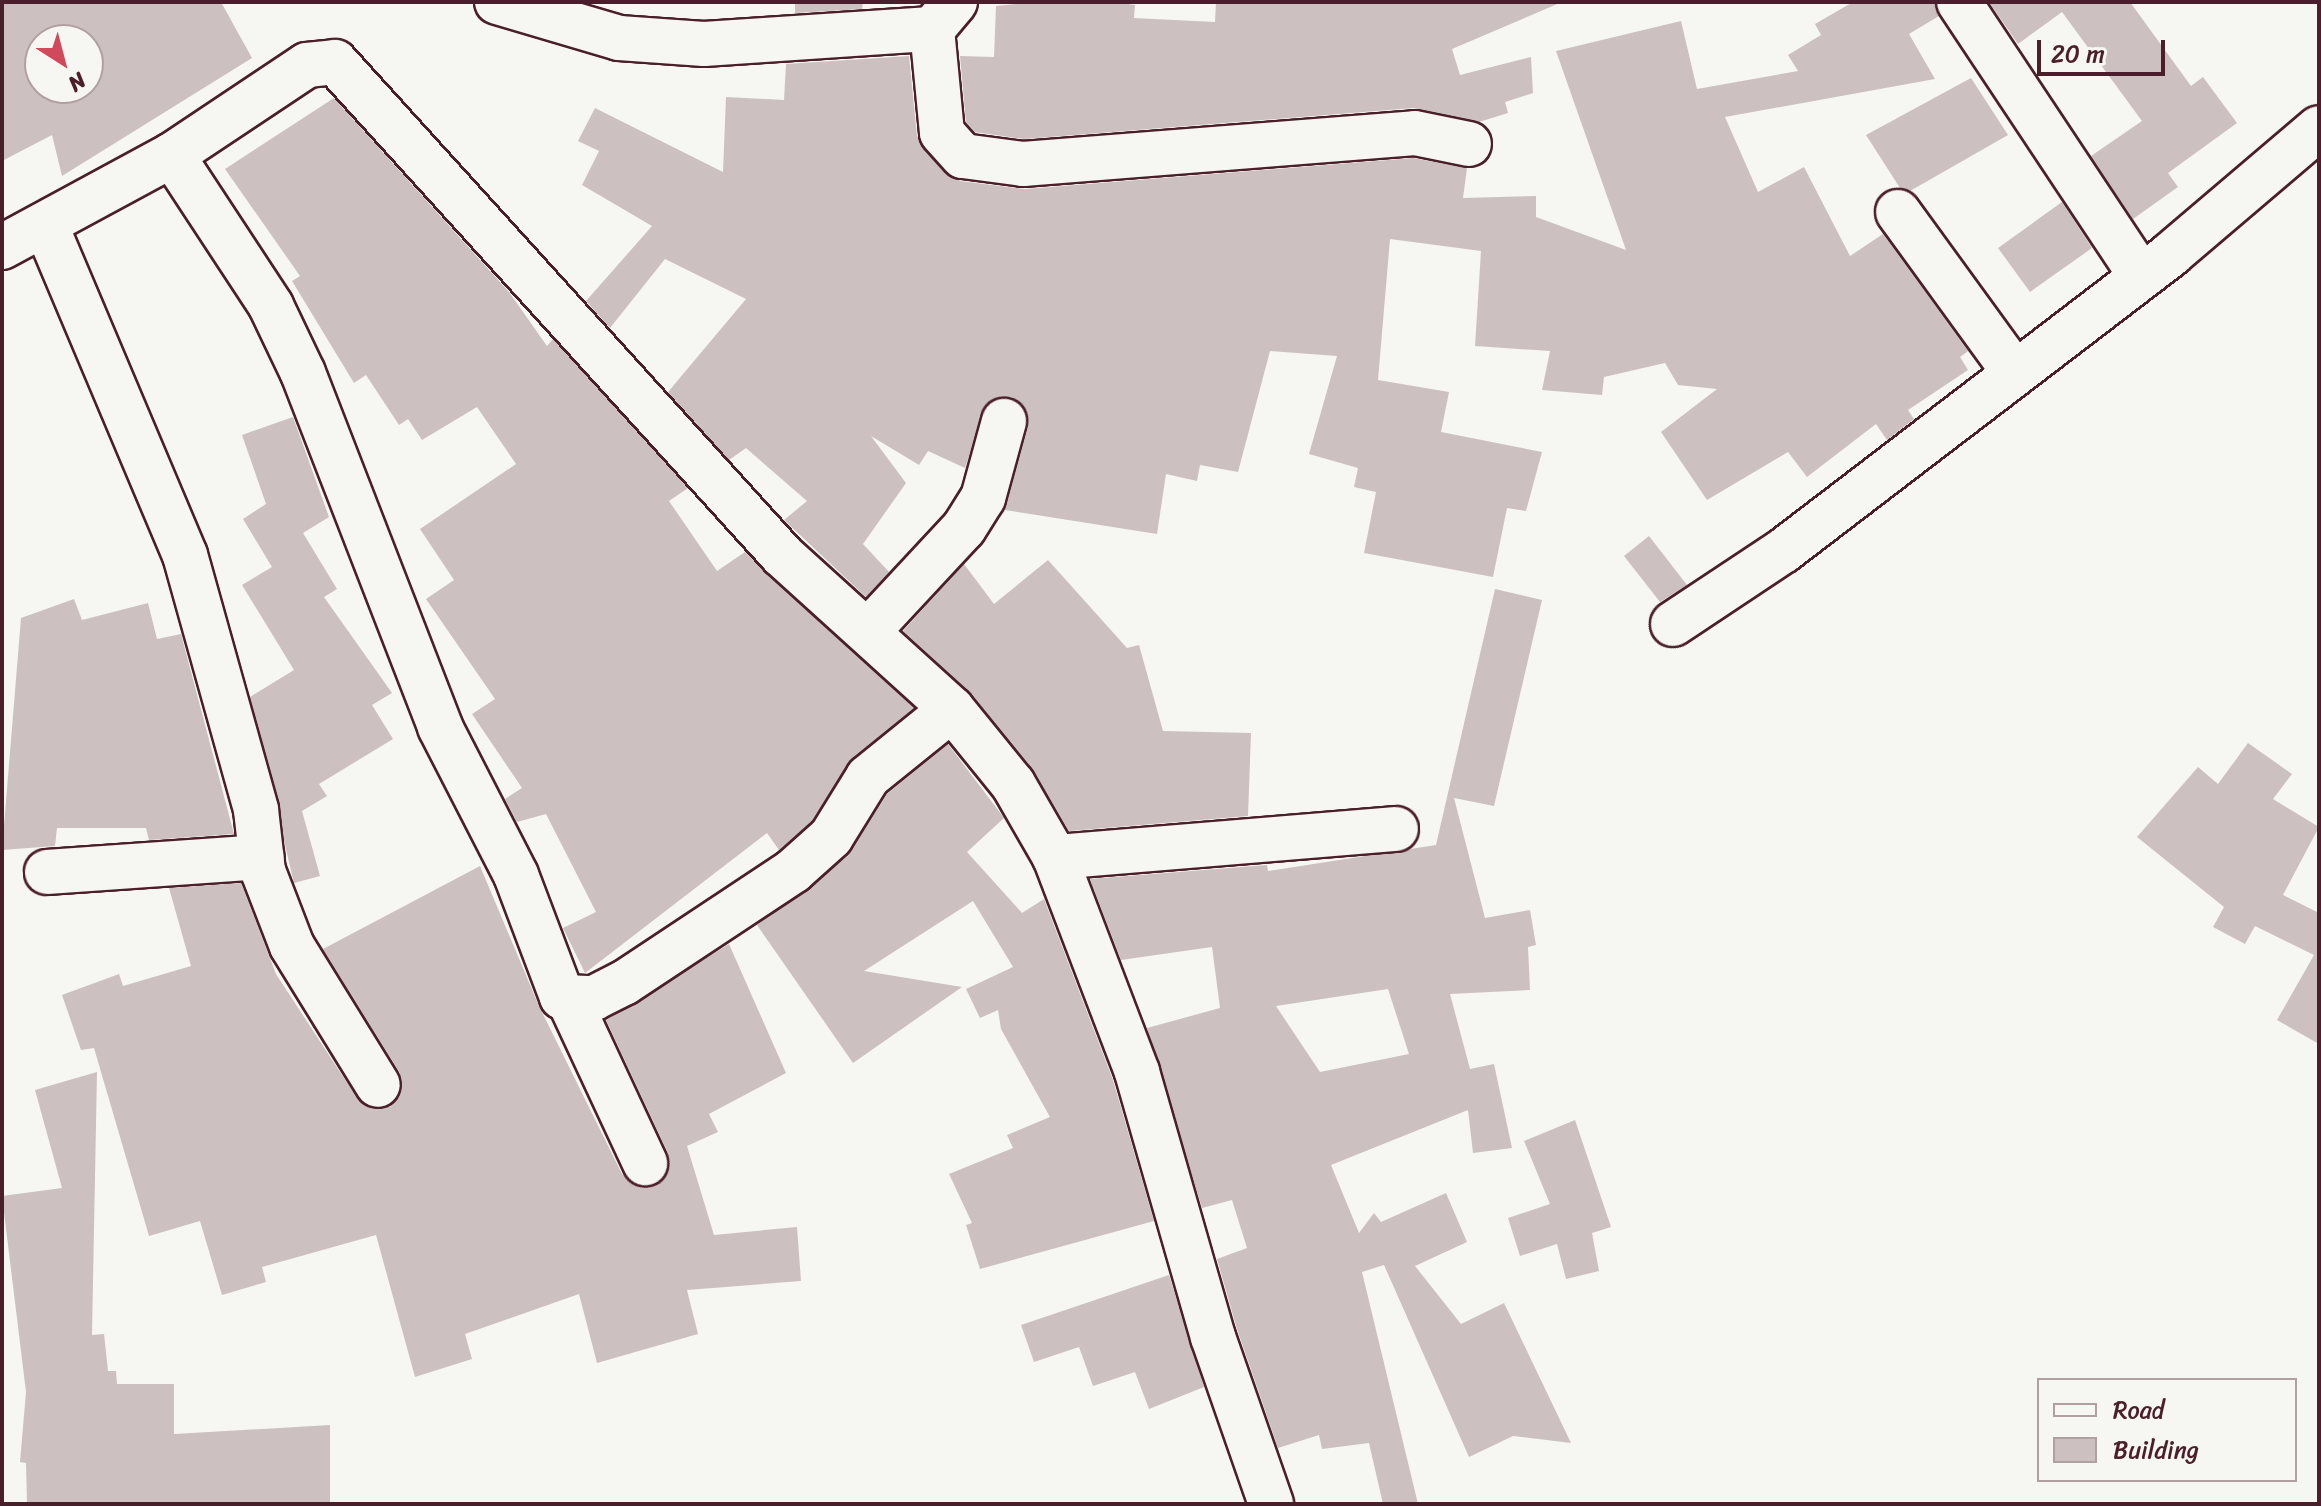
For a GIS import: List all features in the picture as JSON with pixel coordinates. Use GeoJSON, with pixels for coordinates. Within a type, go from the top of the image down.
{"type":"FeatureCollection","features":[{"type":"Feature","properties":{"kind":"street"},"geometry":{"type":"LineString","coordinates":[[497,2],[619,38],[704,44],[943,15],[942,133],[963,156],[1023,164],[1415,133],[1469,144]]}},
{"type":"Feature","properties":{"kind":"street"},"geometry":{"type":"LineString","coordinates":[[1959,2],[2141,276]]}},
{"type":"Feature","properties":{"kind":"street"},"geometry":{"type":"LineString","coordinates":[[2,247],[46,226],[172,155],[307,65],[335,62],[782,555],[870,629],[952,709],[1013,784],[1055,857],[1137,1072],[1213,1337],[1271,1504]]}},
{"type":"Feature","properties":{"kind":"street"},"geometry":{"type":"LineString","coordinates":[[1673,624],[1783,551],[2012,369],[2141,276],[2319,128]]}},
{"type":"Feature","properties":{"kind":"street"},"geometry":{"type":"LineString","coordinates":[[172,155],[278,319],[440,727],[516,875],[549,973],[570,1002],[645,1163]]}},
{"type":"Feature","properties":{"kind":"street"},"geometry":{"type":"LineString","coordinates":[[1898,212],[2012,369]]}},
{"type":"Feature","properties":{"kind":"street"},"geometry":{"type":"LineString","coordinates":[[46,226],[185,555],[256,810],[261,857],[292,946],[378,1085]]}},
{"type":"Feature","properties":{"kind":"street"},"geometry":{"type":"LineString","coordinates":[[870,629],[964,528],[983,498],[1004,421]]}},
{"type":"Feature","properties":{"kind":"street"},"geometry":{"type":"LineString","coordinates":[[570,1002],[624,983],[804,863],[831,837],[868,777],[952,709]]}},
{"type":"Feature","properties":{"kind":"street"},"geometry":{"type":"LineString","coordinates":[[1055,857],[1396,829]]}},
{"type":"Feature","properties":{"kind":"street"},"geometry":{"type":"LineString","coordinates":[[47,872],[261,857]]}},
{"type":"Feature","properties":{"kind":"building"},"geometry":{"type":"Polygon","coordinates":[[[2,2],[221,2],[252,58],[62,176],[52,135],[2,161],[2,2]]]}},
{"type":"Feature","properties":{"kind":"building"},"geometry":{"type":"Polygon","coordinates":[[[795,2],[863,2],[862,9],[795,13],[795,2]]]}},
{"type":"Feature","properties":{"kind":"building"},"geometry":{"type":"Polygon","coordinates":[[[1037,2],[1114,2],[1135,5],[1134,18],[1215,22],[1216,2],[1562,2],[1452,49],[1460,75],[1531,57],[1533,93],[1505,102],[1508,113],[1479,122],[1413,108],[1024,139],[975,132],[966,122],[960,56],[994,57],[996,6],[1037,2]]]}},
{"type":"Feature","properties":{"kind":"building"},"geometry":{"type":"Polygon","coordinates":[[[1853,2],[1934,2],[1939,16],[1909,34],[1935,79],[1725,117],[1758,192],[1804,167],[1850,256],[1883,234],[1968,351],[1960,357],[1968,370],[1908,410],[1914,419],[1887,440],[1876,424],[1807,477],[1788,452],[1707,500],[1661,432],[1717,389],[1678,385],[1665,363],[1604,377],[1602,395],[1542,390],[1550,351],[1475,346],[1481,251],[1390,239],[1378,380],[1449,392],[1441,432],[1542,452],[1526,511],[1507,508],[1493,577],[1364,553],[1376,492],[1354,487],[1358,468],[1309,454],[1337,356],[1270,351],[1238,472],[1200,465],[1197,481],[1166,474],[1157,534],[1005,510],[1028,427],[1022,404],[1011,397],[986,404],[965,468],[928,451],[919,465],[871,436],[906,483],[863,544],[889,572],[866,597],[784,520],[807,501],[746,448],[729,460],[668,392],[746,299],[665,259],[610,328],[586,301],[652,226],[582,185],[599,151],[578,141],[595,108],[723,172],[726,97],[784,100],[786,64],[909,56],[917,136],[960,181],[1025,189],[1413,158],[1467,168],[1463,198],[1536,196],[1536,217],[1626,250],[1556,51],[1681,21],[1697,89],[1798,71],[1788,55],[1821,35],[1815,24],[1853,2]]]}},
{"type":"Feature","properties":{"kind":"building"},"geometry":{"type":"Polygon","coordinates":[[[1989,2],[2130,2],[2191,86],[2203,77],[2237,123],[2168,173],[2178,187],[2133,219],[2091,156],[2142,121],[2062,12],[2018,44],[1989,2]]]}},
{"type":"Feature","properties":{"kind":"building"},"geometry":{"type":"Polygon","coordinates":[[[1971,78],[2008,135],[1910,191],[1900,188],[1866,135],[1971,78]]]}},
{"type":"Feature","properties":{"kind":"building"},"geometry":{"type":"Polygon","coordinates":[[[334,98],[509,292],[547,346],[553,339],[688,488],[669,501],[717,571],[745,552],[914,708],[852,758],[812,821],[779,850],[767,833],[585,973],[563,928],[596,912],[546,814],[517,822],[505,799],[522,788],[472,714],[495,699],[426,599],[454,580],[420,529],[516,464],[477,407],[422,440],[408,419],[399,425],[366,375],[354,383],[292,281],[300,276],[225,169],[334,98]]]}},
{"type":"Feature","properties":{"kind":"building"},"geometry":{"type":"Polygon","coordinates":[[[2062,202],[2092,248],[2030,292],[1998,248],[2062,202]]]}},
{"type":"Feature","properties":{"kind":"building"},"geometry":{"type":"Polygon","coordinates":[[[293,417],[329,517],[303,533],[337,589],[324,597],[392,693],[372,705],[393,739],[319,784],[327,796],[302,811],[320,876],[294,883],[250,697],[294,670],[242,585],[272,567],[243,519],[266,504],[242,435],[293,417]]]}},
{"type":"Feature","properties":{"kind":"building"},"geometry":{"type":"Polygon","coordinates":[[[1649,536],[1687,585],[1660,602],[1624,556],[1649,536]]]}},
{"type":"Feature","properties":{"kind":"building"},"geometry":{"type":"Polygon","coordinates":[[[1048,560],[1127,648],[1139,645],[1163,731],[1251,733],[1248,816],[1069,831],[1032,768],[971,693],[903,631],[964,564],[994,604],[1048,560]]]}},
{"type":"Feature","properties":{"kind":"building"},"geometry":{"type":"Polygon","coordinates":[[[1495,589],[1542,600],[1494,806],[1454,798],[1485,918],[1530,910],[1536,945],[1528,947],[1530,990],[1450,994],[1470,1069],[1494,1064],[1512,1148],[1473,1153],[1468,1110],[1331,1165],[1359,1233],[1374,1213],[1381,1222],[1446,1193],[1467,1242],[1415,1266],[1461,1324],[1504,1303],[1571,1443],[1513,1436],[1469,1457],[1384,1265],[1362,1272],[1418,1504],[1383,1504],[1369,1443],[1322,1449],[1319,1435],[1278,1448],[1237,1329],[1217,1259],[1247,1248],[1232,1200],[1202,1208],[1147,1028],[1220,1008],[1212,947],[1121,960],[1090,879],[1267,865],[1268,871],[1436,845],[1495,589]],[[1388,989],[1276,1006],[1320,1072],[1409,1054],[1388,989]]]}},
{"type":"Feature","properties":{"kind":"building"},"geometry":{"type":"Polygon","coordinates":[[[74,599],[82,620],[148,603],[157,639],[181,634],[234,834],[149,840],[146,828],[57,828],[55,846],[2,850],[21,618],[74,599]]]}},
{"type":"Feature","properties":{"kind":"building"},"geometry":{"type":"Polygon","coordinates":[[[2248,743],[2292,774],[2273,799],[2319,827],[2283,895],[2319,913],[2319,1044],[2277,1020],[2314,955],[2255,926],[2245,944],[2213,927],[2224,907],[2137,837],[2198,767],[2218,784],[2248,743]]]}},
{"type":"Feature","properties":{"kind":"building"},"geometry":{"type":"Polygon","coordinates":[[[948,744],[1004,818],[967,852],[1022,913],[1044,899],[1113,1080],[1154,1221],[980,1269],[966,1225],[972,1223],[949,1174],[1013,1148],[1007,1135],[1050,1117],[1001,1029],[998,1010],[980,1018],[966,989],[1013,967],[973,901],[864,971],[962,987],[853,1063],[757,925],[848,856],[887,794],[948,744]]]}},
{"type":"Feature","properties":{"kind":"building"},"geometry":{"type":"Polygon","coordinates":[[[480,866],[539,1006],[622,1174],[642,1188],[665,1178],[668,1153],[606,1020],[729,944],[786,1073],[709,1114],[718,1132],[687,1146],[714,1235],[797,1227],[801,1281],[687,1290],[698,1334],[597,1363],[579,1294],[465,1334],[472,1359],[415,1377],[376,1235],[262,1267],[266,1282],[222,1295],[200,1221],[149,1236],[94,1048],[81,1050],[62,995],[119,974],[123,986],[191,966],[169,888],[241,883],[276,974],[357,1098],[367,1107],[390,1107],[400,1096],[400,1073],[323,949],[480,866]]]}},
{"type":"Feature","properties":{"kind":"building"},"geometry":{"type":"Polygon","coordinates":[[[97,1072],[92,1335],[104,1334],[108,1371],[116,1371],[117,1384],[174,1384],[174,1434],[330,1425],[330,1504],[27,1504],[26,1463],[20,1462],[26,1392],[2,1196],[62,1188],[35,1090],[97,1072]]]}},
{"type":"Feature","properties":{"kind":"building"},"geometry":{"type":"Polygon","coordinates":[[[1575,1120],[1611,1227],[1592,1233],[1599,1271],[1566,1279],[1557,1244],[1520,1256],[1508,1218],[1550,1204],[1524,1141],[1575,1120]]]}},
{"type":"Feature","properties":{"kind":"building"},"geometry":{"type":"Polygon","coordinates":[[[1169,1275],[1204,1387],[1149,1409],[1135,1372],[1093,1386],[1079,1347],[1034,1362],[1021,1325],[1169,1275]]]}}]}
